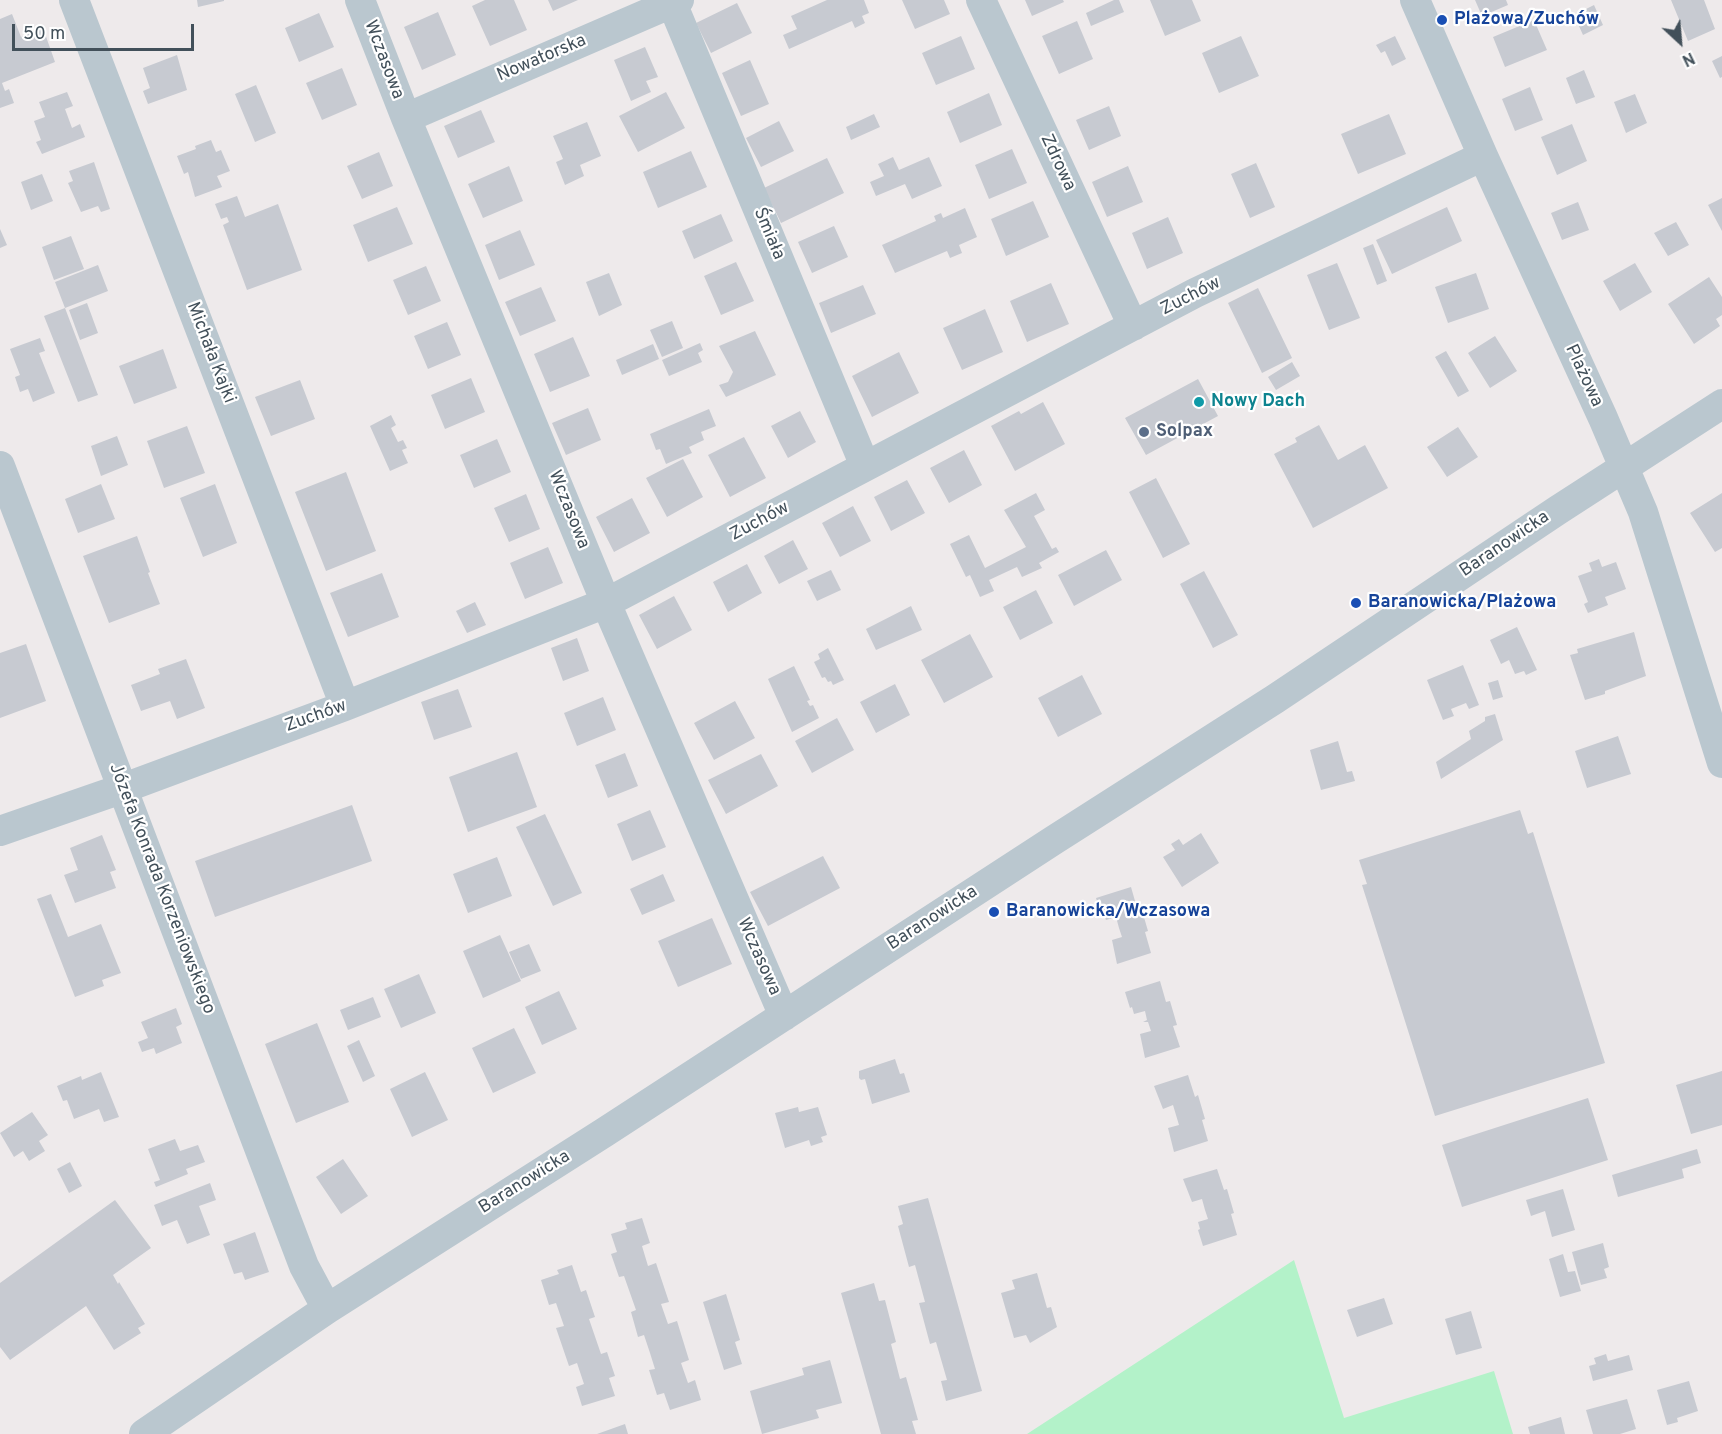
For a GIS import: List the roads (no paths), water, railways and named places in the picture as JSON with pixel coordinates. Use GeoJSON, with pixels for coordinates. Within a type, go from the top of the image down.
{"type":"FeatureCollection","features":[{"type":"Feature","properties":{"kind":"street","name":"Michała Kajki"},"geometry":{"type":"LineString","coordinates":[[74,0],[345,706]]}},
{"type":"Feature","properties":{"kind":"street","name":"Wczasowa"},"geometry":{"type":"LineString","coordinates":[[360,0],[406,118],[606,603],[784,1016]]}},
{"type":"Feature","properties":{"kind":"street","name":"Zdrowa"},"geometry":{"type":"LineString","coordinates":[[981,0],[1133,326]]}},
{"type":"Feature","properties":{"kind":"street","name":"Plażowa"},"geometry":{"type":"LineString","coordinates":[[1415,0],[1643,512],[1722,763]]}},
{"type":"Feature","properties":{"kind":"street","name":"Nowatorska"},"geometry":{"type":"LineString","coordinates":[[406,118],[675,2]]}},
{"type":"Feature","properties":{"kind":"street","name":"Śmiała"},"geometry":{"type":"LineString","coordinates":[[675,2],[865,466]]}},
{"type":"Feature","properties":{"kind":"street","name":"Zuchów"},"geometry":{"type":"LineString","coordinates":[[6,830],[345,706],[606,603],[1195,293],[1483,156]]}},
{"type":"Feature","properties":{"kind":"street","name":"Baranowicka"},"geometry":{"type":"LineString","coordinates":[[144,1434],[327,1309],[1275,699],[1722,404]]}},
{"type":"Feature","properties":{"kind":"street","name":"Józefa Konrada Korzeniowskiego"},"geometry":{"type":"LineString","coordinates":[[0,466],[304,1266],[327,1309]]}},
{"type":"Feature","properties":{"kind":"place","name":"Plażowa/Zuchów"},"geometry":{"type":"Point","coordinates":[1442,20]}},
{"type":"Feature","properties":{"kind":"place","name":"Nowy Dach"},"geometry":{"type":"Point","coordinates":[1199,402]}},
{"type":"Feature","properties":{"kind":"place","name":"Solpax"},"geometry":{"type":"Point","coordinates":[1144,432]}},
{"type":"Feature","properties":{"kind":"place","name":"Baranowicka/Plażowa"},"geometry":{"type":"Point","coordinates":[1356,603]}},
{"type":"Feature","properties":{"kind":"place","name":"Baranowicka/Wczasowa"},"geometry":{"type":"Point","coordinates":[994,912]}}]}
